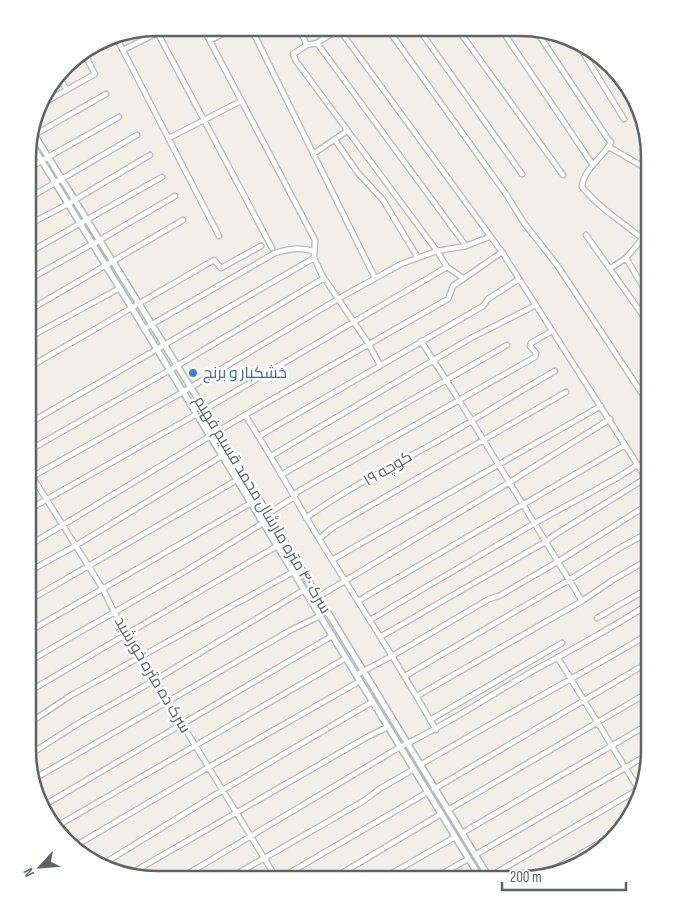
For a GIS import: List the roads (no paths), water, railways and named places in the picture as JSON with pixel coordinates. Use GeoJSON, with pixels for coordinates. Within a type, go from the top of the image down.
{"type":"FeatureCollection","features":[{"type":"Feature","properties":{"kind":"street"},"geometry":{"type":"LineString","coordinates":[[345,36],[489,237],[502,252],[640,470]]}},
{"type":"Feature","properties":{"kind":"street"},"geometry":{"type":"LineString","coordinates":[[393,36],[506,194],[524,223],[556,265],[641,391]]}},
{"type":"Feature","properties":{"kind":"street"},"geometry":{"type":"LineString","coordinates":[[424,36],[522,174]]}},
{"type":"Feature","properties":{"kind":"street"},"geometry":{"type":"LineString","coordinates":[[462,36],[563,175]]}},
{"type":"Feature","properties":{"kind":"street"},"geometry":{"type":"LineString","coordinates":[[506,36],[593,165]]}},
{"type":"Feature","properties":{"kind":"street"},"geometry":{"type":"LineString","coordinates":[[160,37],[272,248]]}},
{"type":"Feature","properties":{"kind":"street"},"geometry":{"type":"LineString","coordinates":[[208,37],[315,240],[314,258],[324,278],[368,343],[380,365]]}},
{"type":"Feature","properties":{"kind":"street"},"geometry":{"type":"LineString","coordinates":[[210,40],[217,37]]}},
{"type":"Feature","properties":{"kind":"street"},"geometry":{"type":"LineString","coordinates":[[255,37],[375,278]]}},
{"type":"Feature","properties":{"kind":"street"},"geometry":{"type":"LineString","coordinates":[[303,37],[307,45]]}},
{"type":"Feature","properties":{"kind":"street"},"geometry":{"type":"LineString","coordinates":[[327,37],[316,43],[307,45],[293,54],[296,60],[447,267],[463,278]]}},
{"type":"Feature","properties":{"kind":"street"},"geometry":{"type":"LineString","coordinates":[[123,50],[143,38]]}},
{"type":"Feature","properties":{"kind":"street"},"geometry":{"type":"LineString","coordinates":[[542,38],[608,139],[612,142],[593,165],[582,183],[583,189],[607,212],[641,236]]}},
{"type":"Feature","properties":{"kind":"street"},"geometry":{"type":"LineString","coordinates":[[119,43],[220,236]]}},
{"type":"Feature","properties":{"kind":"street"},"geometry":{"type":"LineString","coordinates":[[316,43],[466,246]]}},
{"type":"Feature","properties":{"kind":"street"},"geometry":{"type":"LineString","coordinates":[[585,55],[624,119]]}},
{"type":"Feature","properties":{"kind":"street"},"geometry":{"type":"LineString","coordinates":[[51,99],[95,74],[87,59]]}},
{"type":"Feature","properties":{"kind":"street"},"geometry":{"type":"LineString","coordinates":[[62,83],[67,90]]}},
{"type":"Feature","properties":{"kind":"street"},"geometry":{"type":"LineString","coordinates":[[40,131],[106,94]]}},
{"type":"Feature","properties":{"kind":"street"},"geometry":{"type":"LineString","coordinates":[[169,138],[241,101]]}},
{"type":"Feature","properties":{"kind":"street"},"geometry":{"type":"LineString","coordinates":[[36,164],[119,116]]}},
{"type":"Feature","properties":{"kind":"street"},"geometry":{"type":"LineString","coordinates":[[313,154],[347,131]]}},
{"type":"Feature","properties":{"kind":"street"},"geometry":{"type":"LineString","coordinates":[[36,194],[137,135]]}},
{"type":"Feature","properties":{"kind":"street"},"geometry":{"type":"LineString","coordinates":[[335,140],[358,172],[383,200],[418,258]]}},
{"type":"Feature","properties":{"kind":"street","name":"سرک ۴۰ متره مارشال محمد قسیم فهیم"},"geometry":{"type":"LineString","coordinates":[[37,143],[48,157],[191,388],[485,871]]}},
{"type":"Feature","properties":{"kind":"street"},"geometry":{"type":"LineString","coordinates":[[609,147],[641,165]]}},
{"type":"Feature","properties":{"kind":"street","name":"سرک ۴۰ متره مارشال محمد قسیم فهیم"},"geometry":{"type":"LineString","coordinates":[[37,149],[42,161],[92,244],[476,871]]}},
{"type":"Feature","properties":{"kind":"street"},"geometry":{"type":"LineString","coordinates":[[36,221],[150,155]]}},
{"type":"Feature","properties":{"kind":"street"},"geometry":{"type":"LineString","coordinates":[[36,248],[162,177]]}},
{"type":"Feature","properties":{"kind":"street"},"geometry":{"type":"LineString","coordinates":[[36,276],[175,196]]}},
{"type":"Feature","properties":{"kind":"street"},"geometry":{"type":"LineString","coordinates":[[36,306],[183,220]]}},
{"type":"Feature","properties":{"kind":"street"},"geometry":{"type":"LineString","coordinates":[[586,235],[641,312]]}},
{"type":"Feature","properties":{"kind":"street"},"geometry":{"type":"LineString","coordinates":[[36,475],[191,388],[338,299],[401,264],[437,251],[466,246],[489,237]]}},
{"type":"Feature","properties":{"kind":"street"},"geometry":{"type":"LineString","coordinates":[[611,268],[626,258],[641,241]]}},
{"type":"Feature","properties":{"kind":"street"},"geometry":{"type":"LineString","coordinates":[[36,363],[214,260],[221,268],[261,246]]}},
{"type":"Feature","properties":{"kind":"street"},"geometry":{"type":"LineString","coordinates":[[144,329],[275,253],[291,248],[313,251]]}},
{"type":"Feature","properties":{"kind":"street"},"geometry":{"type":"LineString","coordinates":[[36,541],[217,431],[448,299],[452,286],[502,252]]}},
{"type":"Feature","properties":{"kind":"street"},"geometry":{"type":"LineString","coordinates":[[36,419],[314,258]]}},
{"type":"Feature","properties":{"kind":"street"},"geometry":{"type":"LineString","coordinates":[[626,258],[641,283]]}},
{"type":"Feature","properties":{"kind":"street"},"geometry":{"type":"LineString","coordinates":[[36,506],[204,410],[447,267]]}},
{"type":"Feature","properties":{"kind":"street"},"geometry":{"type":"LineString","coordinates":[[36,446],[177,366],[324,278]]}},
{"type":"Feature","properties":{"kind":"street"},"geometry":{"type":"LineString","coordinates":[[259,436],[482,306],[488,299],[519,279]]}},
{"type":"Feature","properties":{"kind":"street"},"geometry":{"type":"LineString","coordinates":[[36,334],[120,288]]}},
{"type":"Feature","properties":{"kind":"street"},"geometry":{"type":"LineString","coordinates":[[271,456],[471,338],[536,305]]}},
{"type":"Feature","properties":{"kind":"street"},"geometry":{"type":"LineString","coordinates":[[36,657],[262,521],[268,514],[294,497],[298,492],[534,357],[536,353],[530,346],[531,343],[552,331]]}},
{"type":"Feature","properties":{"kind":"street"},"geometry":{"type":"LineString","coordinates":[[421,341],[559,561],[582,601]]}},
{"type":"Feature","properties":{"kind":"street"},"geometry":{"type":"LineString","coordinates":[[281,475],[507,345]]}},
{"type":"Feature","properties":{"kind":"street","name":"کوچه ۱۹"},"geometry":{"type":"LineString","coordinates":[[306,518],[336,498],[472,422],[494,406],[555,371]]}},
{"type":"Feature","properties":{"kind":"street"},"geometry":{"type":"LineString","coordinates":[[319,539],[332,528],[566,392]]}},
{"type":"Feature","properties":{"kind":"street"},"geometry":{"type":"LineString","coordinates":[[332,560],[601,406]]}},
{"type":"Feature","properties":{"kind":"street"},"geometry":{"type":"LineString","coordinates":[[245,415],[436,730]]}},
{"type":"Feature","properties":{"kind":"street"},"geometry":{"type":"LineString","coordinates":[[318,597],[610,420]]}},
{"type":"Feature","properties":{"kind":"street"},"geometry":{"type":"LineString","coordinates":[[358,601],[625,445]]}},
{"type":"Feature","properties":{"kind":"street"},"geometry":{"type":"LineString","coordinates":[[36,568],[75,546],[222,456]]}},
{"type":"Feature","properties":{"kind":"street"},"geometry":{"type":"LineString","coordinates":[[370,620],[637,465]]}},
{"type":"Feature","properties":{"kind":"street"},"geometry":{"type":"LineString","coordinates":[[36,595],[237,480]]}},
{"type":"Feature","properties":{"kind":"street"},"geometry":{"type":"LineString","coordinates":[[380,637],[546,541],[640,481]]}},
{"type":"Feature","properties":{"kind":"street","name":"سرک ده متره خورشید"},"geometry":{"type":"LineString","coordinates":[[36,486],[103,590],[141,658],[273,871]]}},
{"type":"Feature","properties":{"kind":"street"},"geometry":{"type":"LineString","coordinates":[[36,628],[251,503]]}},
{"type":"Feature","properties":{"kind":"street"},"geometry":{"type":"LineString","coordinates":[[356,675],[489,599],[499,596],[640,509]]}},
{"type":"Feature","properties":{"kind":"street"},"geometry":{"type":"LineString","coordinates":[[405,676],[640,536]]}},
{"type":"Feature","properties":{"kind":"street"},"geometry":{"type":"LineString","coordinates":[[36,687],[277,546]]}},
{"type":"Feature","properties":{"kind":"street"},"geometry":{"type":"LineString","coordinates":[[417,696],[582,601],[640,564]]}},
{"type":"Feature","properties":{"kind":"street"},"geometry":{"type":"LineString","coordinates":[[36,719],[70,696],[293,572]]}},
{"type":"Feature","properties":{"kind":"street"},"geometry":{"type":"LineString","coordinates":[[36,749],[304,590]]}},
{"type":"Feature","properties":{"kind":"street"},"geometry":{"type":"LineString","coordinates":[[596,618],[640,593]]}},
{"type":"Feature","properties":{"kind":"street"},"geometry":{"type":"LineString","coordinates":[[190,871],[400,747],[436,730],[604,633],[640,610]]}},
{"type":"Feature","properties":{"kind":"street"},"geometry":{"type":"LineString","coordinates":[[40,776],[290,630],[320,616]]}},
{"type":"Feature","properties":{"kind":"street"},"geometry":{"type":"LineString","coordinates":[[49,802],[332,636]]}},
{"type":"Feature","properties":{"kind":"street"},"geometry":{"type":"LineString","coordinates":[[420,765],[640,639]]}},
{"type":"Feature","properties":{"kind":"street"},"geometry":{"type":"LineString","coordinates":[[430,720],[562,643]]}},
{"type":"Feature","properties":{"kind":"street"},"geometry":{"type":"LineString","coordinates":[[61,823],[346,658]]}},
{"type":"Feature","properties":{"kind":"street"},"geometry":{"type":"LineString","coordinates":[[558,658],[635,784]]}},
{"type":"Feature","properties":{"kind":"street"},"geometry":{"type":"LineString","coordinates":[[434,788],[640,667]]}},
{"type":"Feature","properties":{"kind":"street"},"geometry":{"type":"LineString","coordinates":[[80,843],[360,681]]}},
{"type":"Feature","properties":{"kind":"street"},"geometry":{"type":"LineString","coordinates":[[448,810],[640,697]]}},
{"type":"Feature","properties":{"kind":"street"},"geometry":{"type":"LineString","coordinates":[[108,861],[372,702]]}},
{"type":"Feature","properties":{"kind":"street"},"geometry":{"type":"LineString","coordinates":[[138,869],[369,736],[388,727]]}},
{"type":"Feature","properties":{"kind":"street"},"geometry":{"type":"LineString","coordinates":[[462,833],[640,730]]}},
{"type":"Feature","properties":{"kind":"street"},"geometry":{"type":"LineString","coordinates":[[475,855],[640,759]]}},
{"type":"Feature","properties":{"kind":"street"},"geometry":{"type":"LineString","coordinates":[[242,871],[362,802],[414,769]]}},
{"type":"Feature","properties":{"kind":"street"},"geometry":{"type":"LineString","coordinates":[[292,871],[428,792]]}},
{"type":"Feature","properties":{"kind":"street"},"geometry":{"type":"LineString","coordinates":[[501,871],[632,793]]}},
{"type":"Feature","properties":{"kind":"street"},"geometry":{"type":"LineString","coordinates":[[345,871],[441,814]]}},
{"type":"Feature","properties":{"kind":"street"},"geometry":{"type":"LineString","coordinates":[[396,871],[455,837]]}},
{"type":"Feature","properties":{"kind":"street"},"geometry":{"type":"LineString","coordinates":[[448,871],[468,859]]}},
{"type":"Feature","properties":{"kind":"place","name":"خشکبار و برنج"},"geometry":{"type":"Point","coordinates":[193,373]}}]}
